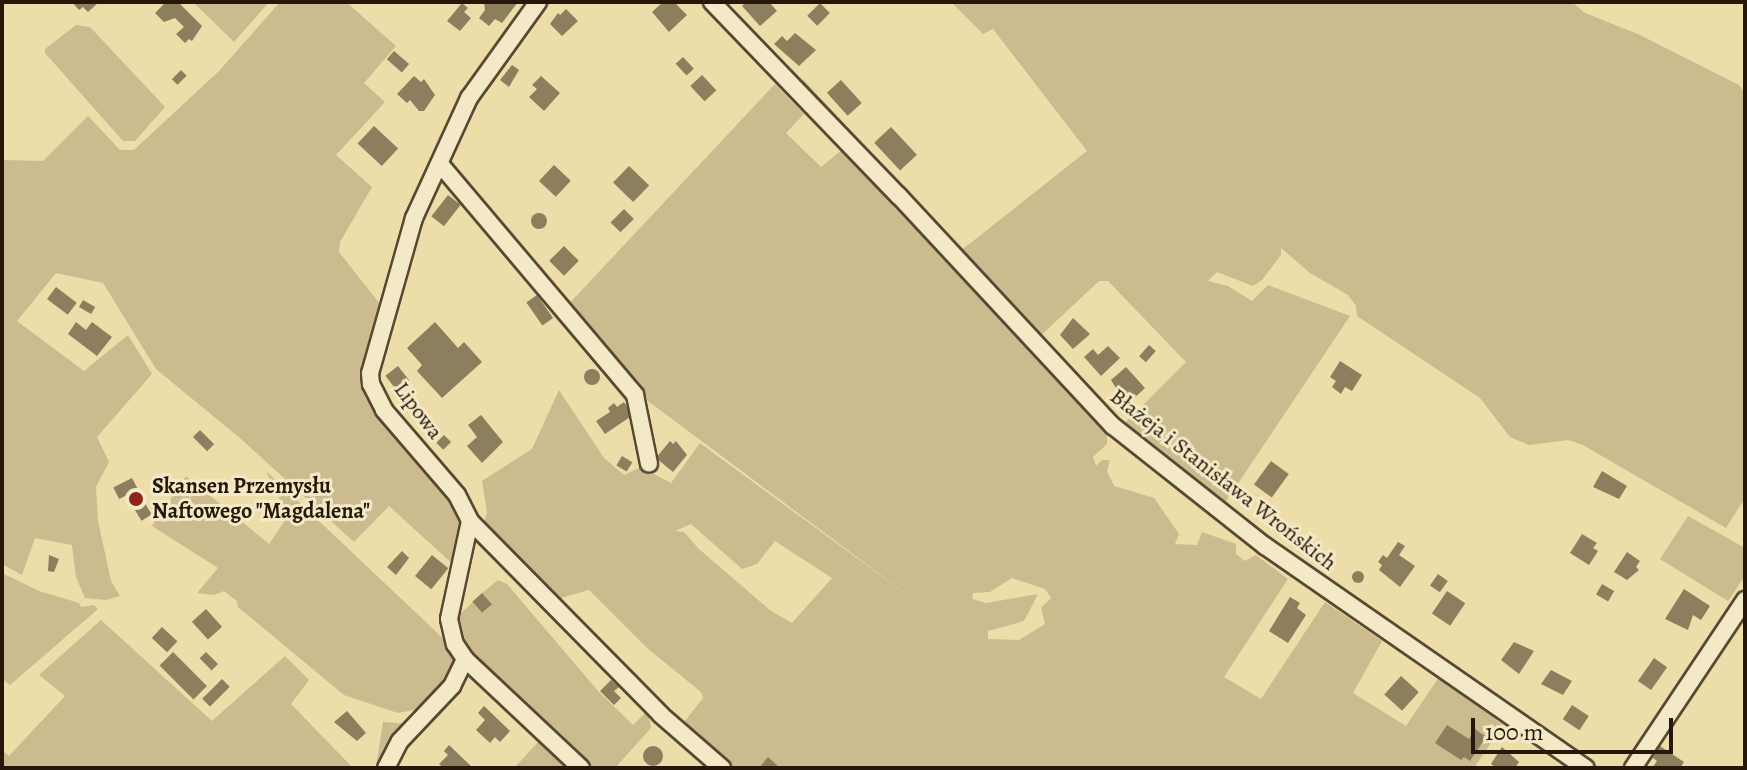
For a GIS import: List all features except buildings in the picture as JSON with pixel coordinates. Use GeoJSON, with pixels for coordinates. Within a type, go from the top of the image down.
{"type":"FeatureCollection","features":[{"type":"Feature","properties":{"kind":"street","name":"Lipowa"},"geometry":{"type":"LineString","coordinates":[[538,2],[469,98],[414,218],[370,373],[371,384],[384,410],[457,495],[470,521],[661,715],[722,768]]}},
{"type":"Feature","properties":{"kind":"street","name":"Błażeja i Stanisława Wrońskich"},"geometry":{"type":"LineString","coordinates":[[712,2],[899,196],[1113,426],[1265,546],[1586,768]]}},
{"type":"Feature","properties":{"kind":"street"},"geometry":{"type":"LineString","coordinates":[[440,164],[635,395],[639,432],[649,464]]}},
{"type":"Feature","properties":{"kind":"street"},"geometry":{"type":"LineString","coordinates":[[470,521],[449,629],[465,659],[581,768]]}},
{"type":"Feature","properties":{"kind":"street"},"geometry":{"type":"LineString","coordinates":[[1633,768],[1745,600]]}},
{"type":"Feature","properties":{"kind":"street"},"geometry":{"type":"LineString","coordinates":[[386,768],[400,741],[452,686],[465,659]]}},
{"type":"Feature","properties":{"kind":"shaded area"},"geometry":{"type":"Polygon","coordinates":[[[193,2],[269,2],[234,42],[193,2]]]}},
{"type":"Feature","properties":{"kind":"shaded area"},"geometry":{"type":"Polygon","coordinates":[[[280,2],[346,2],[396,46],[364,83],[385,102],[336,155],[372,187],[340,242],[339,252],[380,304],[363,368],[454,499],[462,518],[456,567],[389,506],[354,542],[241,439],[156,369],[103,283],[56,273],[17,321],[84,371],[128,335],[152,374],[97,437],[109,462],[96,487],[98,521],[111,581],[120,596],[106,600],[85,598],[76,577],[72,545],[35,538],[22,575],[2,564],[2,160],[43,161],[88,116],[120,150],[134,150],[219,71],[280,2]]]}},
{"type":"Feature","properties":{"kind":"shaded area"},"geometry":{"type":"Polygon","coordinates":[[[951,2],[1572,2],[1585,13],[1640,35],[1739,85],[1745,94],[1745,498],[1726,528],[1583,445],[1568,440],[1529,445],[1510,437],[1480,398],[1357,316],[1356,306],[1348,295],[1310,273],[1281,248],[1281,255],[1262,280],[1253,286],[1217,272],[1208,281],[1228,286],[1252,301],[1268,285],[1350,316],[1221,509],[1121,427],[1186,362],[1108,281],[1099,281],[1036,340],[795,86],[803,79],[949,238],[963,249],[1087,151],[993,29],[983,34],[951,2]]]}},
{"type":"Feature","properties":{"kind":"shaded area"},"geometry":{"type":"Polygon","coordinates":[[[76,25],[90,27],[165,107],[135,141],[123,141],[45,53],[45,49],[76,25]]]}},
{"type":"Feature","properties":{"kind":"shaded area"},"geometry":{"type":"Polygon","coordinates":[[[775,84],[804,114],[786,133],[821,167],[842,150],[1107,434],[1107,444],[1093,457],[1096,466],[1102,460],[1110,460],[1107,471],[1114,486],[1154,498],[1179,534],[1175,544],[1197,545],[1202,532],[1236,544],[1236,554],[1245,561],[1256,555],[1288,579],[1224,677],[1261,699],[1325,602],[1382,641],[1353,693],[1406,726],[1439,677],[1503,725],[1474,768],[727,768],[676,724],[685,721],[703,698],[701,692],[647,648],[589,590],[554,600],[484,523],[487,512],[482,481],[532,449],[559,390],[604,458],[624,475],[641,467],[671,483],[700,443],[921,605],[648,401],[565,308],[775,84]],[[691,524],[675,531],[684,532],[699,549],[771,611],[792,623],[832,578],[775,541],[757,564],[742,569],[691,524]],[[1012,578],[990,592],[973,593],[972,599],[986,603],[1038,594],[1024,621],[988,631],[988,639],[1019,640],[1045,624],[1041,608],[1051,598],[1045,589],[1012,578]]]}},
{"type":"Feature","properties":{"kind":"shaded area"},"geometry":{"type":"Polygon","coordinates":[[[266,471],[448,643],[454,663],[452,677],[424,708],[398,713],[344,695],[238,607],[237,601],[224,591],[214,595],[197,593],[218,568],[152,526],[186,476],[269,544],[288,516],[266,471]]]}},
{"type":"Feature","properties":{"kind":"shaded area"},"geometry":{"type":"Polygon","coordinates":[[[1688,516],[1745,548],[1745,576],[1728,601],[1660,559],[1688,516]]]}},
{"type":"Feature","properties":{"kind":"shaded area"},"geometry":{"type":"Polygon","coordinates":[[[2,573],[39,591],[79,603],[81,607],[94,605],[98,609],[10,685],[2,679],[2,573]]]}},
{"type":"Feature","properties":{"kind":"shaded area"},"geometry":{"type":"Polygon","coordinates":[[[498,580],[507,584],[598,691],[633,725],[645,713],[649,716],[651,728],[615,768],[586,768],[477,666],[462,644],[457,617],[473,602],[483,613],[492,604],[482,593],[498,580]]]}},
{"type":"Feature","properties":{"kind":"shaded area"},"geometry":{"type":"Polygon","coordinates":[[[101,620],[212,721],[285,656],[309,680],[291,704],[353,768],[2,768],[2,750],[9,756],[65,696],[39,675],[101,620]]]}},
{"type":"Feature","properties":{"kind":"shaded area"},"geometry":{"type":"Polygon","coordinates":[[[383,722],[407,724],[388,747],[379,768],[376,768],[383,722]]]}},
{"type":"Feature","properties":{"kind":"shaded area"},"geometry":{"type":"Polygon","coordinates":[[[541,739],[578,768],[514,768],[541,739]]]}},
{"type":"Feature","properties":{"kind":"place","name":"Skansen Przemysłu Naftowego \"Magdalena\""},"geometry":{"type":"Point","coordinates":[136,499]}}]}
